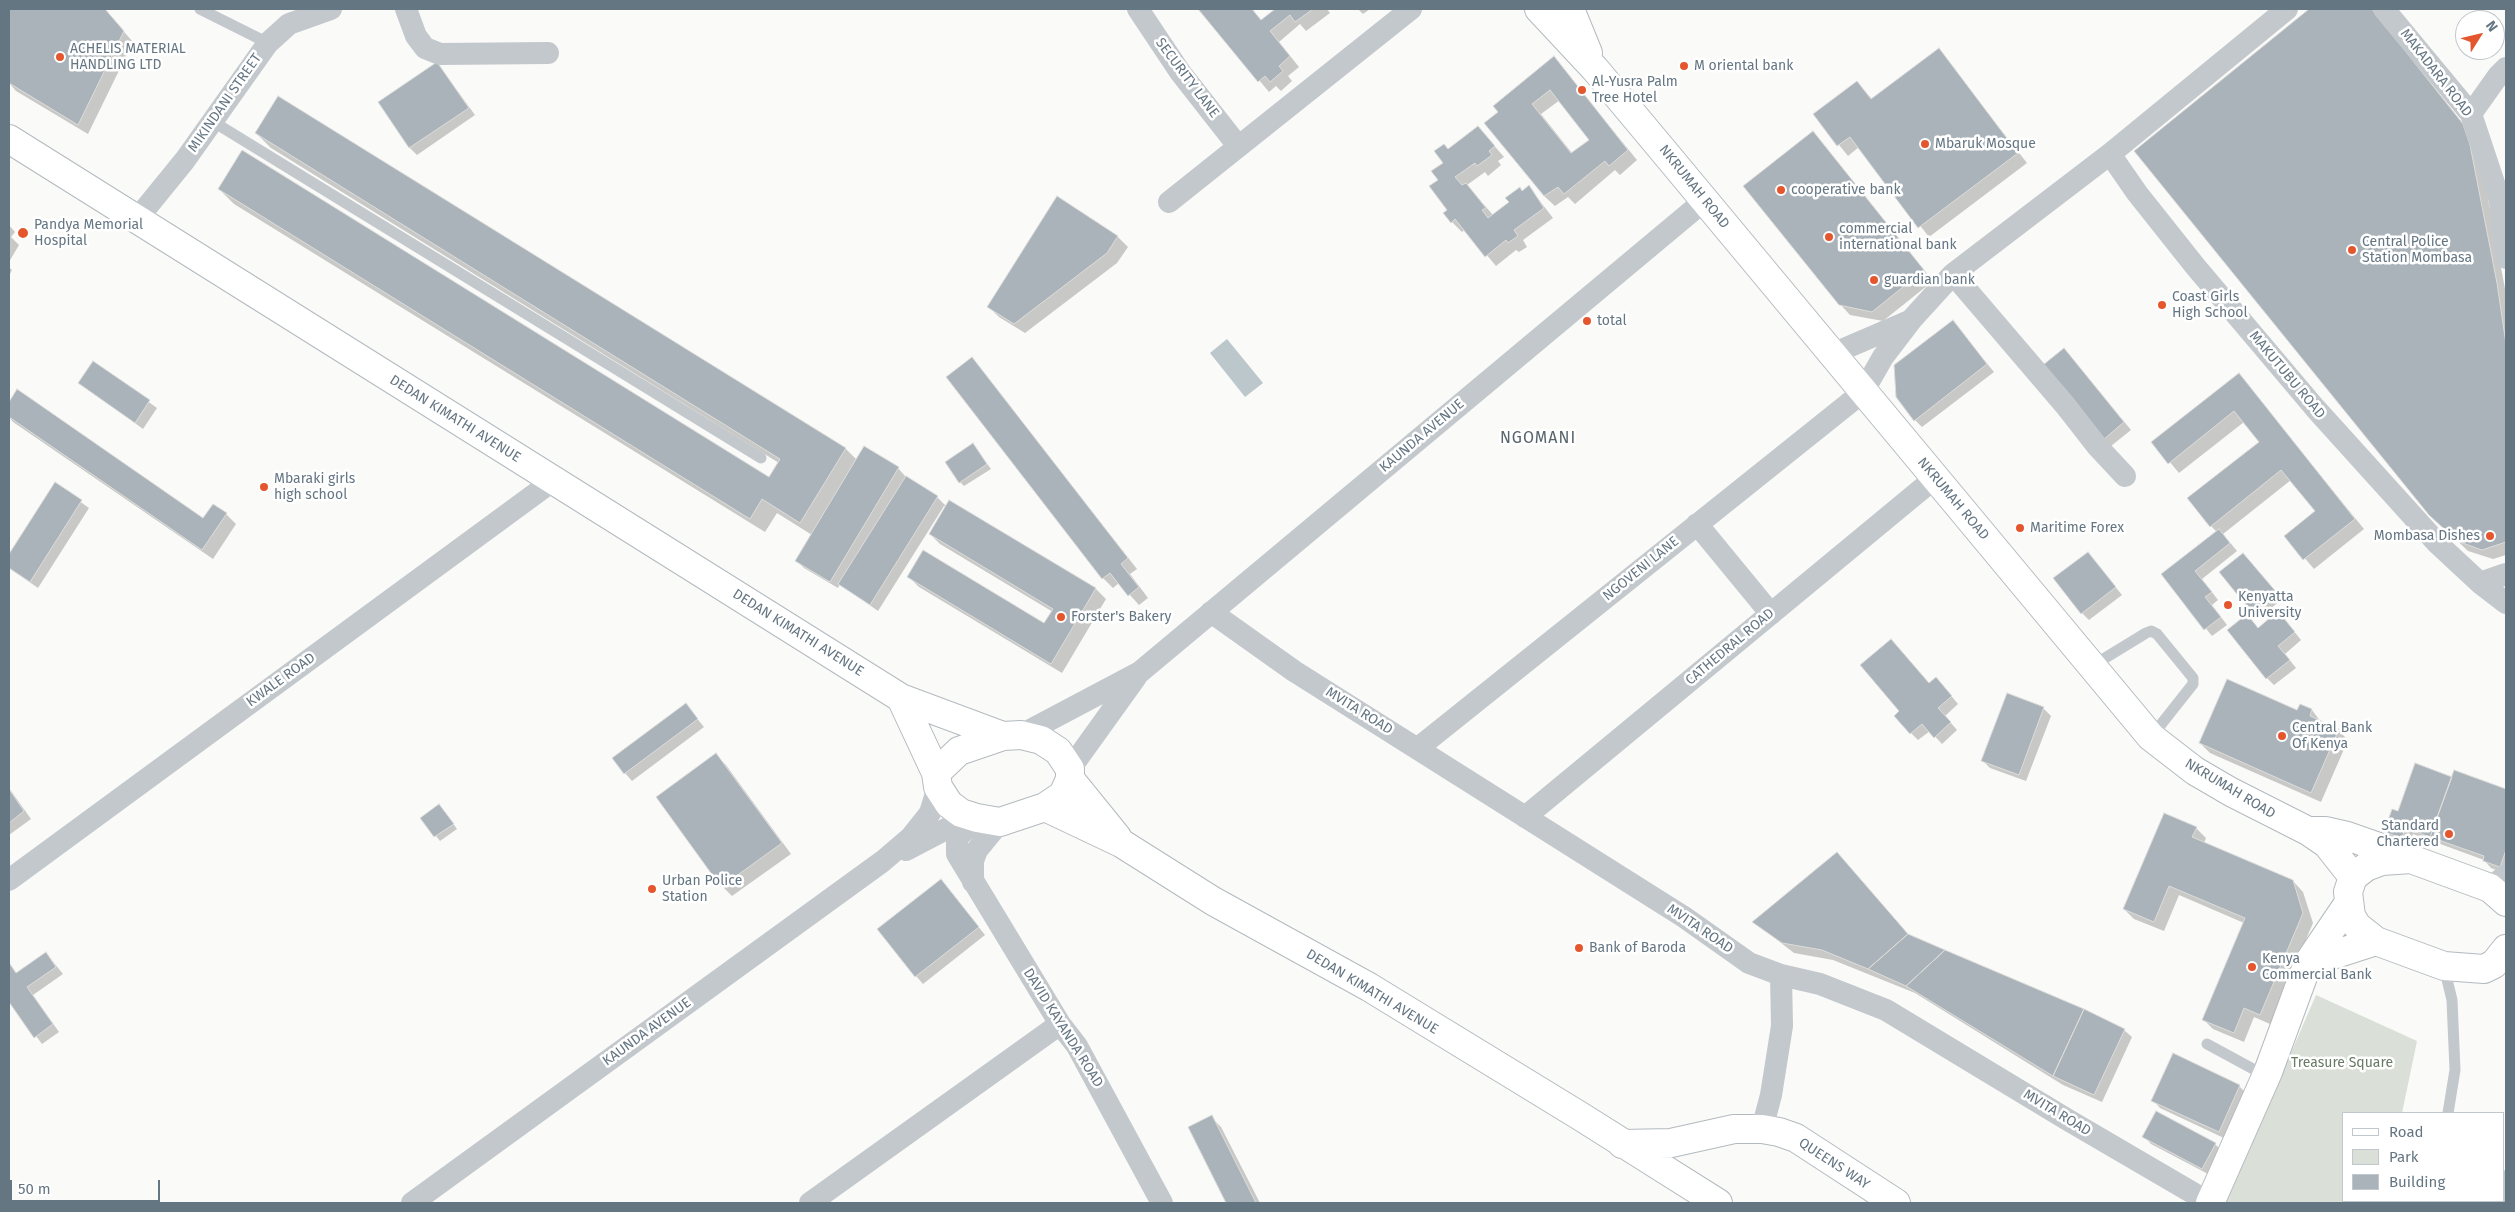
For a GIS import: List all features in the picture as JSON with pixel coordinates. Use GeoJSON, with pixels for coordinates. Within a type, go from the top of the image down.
{"type":"FeatureCollection","features":[{"type":"Feature","properties":{"kind":"street","name":"MIKINDANI STREET"},"geometry":{"type":"LineString","coordinates":[[137,219],[185,160],[268,43],[289,24],[331,9]]}},
{"type":"Feature","properties":{"kind":"street"},"geometry":{"type":"LineString","coordinates":[[406,9],[416,36],[425,48],[440,54],[548,53]]}},
{"type":"Feature","properties":{"kind":"street","name":"SECURITY LANE"},"geometry":{"type":"LineString","coordinates":[[1138,9],[1180,72],[1238,146]]}},
{"type":"Feature","properties":{"kind":"street"},"geometry":{"type":"LineString","coordinates":[[1169,202],[1411,9]]}},
{"type":"Feature","properties":{"kind":"street","name":"NKRUMAH ROAD"},"geometry":{"type":"LineString","coordinates":[[1540,9],[1595,69],[2151,737],[2196,771],[2231,792],[2308,831],[2327,844],[2353,877]]}},
{"type":"Feature","properties":{"kind":"street","name":"NKRUMAH ROAD"},"geometry":{"type":"LineString","coordinates":[[1570,9],[1595,69]]}},
{"type":"Feature","properties":{"kind":"street"},"geometry":{"type":"LineString","coordinates":[[1863,392],[1883,356],[1912,319],[1953,274],[2110,154],[2287,9]]}},
{"type":"Feature","properties":{"kind":"street","name":"MAKADARA ROAD"},"geometry":{"type":"LineString","coordinates":[[2384,9],[2472,114],[2500,201],[2506,258]]}},
{"type":"Feature","properties":{"kind":"street"},"geometry":{"type":"LineString","coordinates":[[2472,114],[2498,76],[2506,68]]}},
{"type":"Feature","properties":{"kind":"street","name":"DEDAN KIMATHI AVENUE"},"geometry":{"type":"LineString","coordinates":[[9,139],[901,698],[1012,735]]}},
{"type":"Feature","properties":{"kind":"street","name":"MAKUTUBU ROAD"},"geometry":{"type":"LineString","coordinates":[[2110,154],[2136,193],[2314,408],[2438,544],[2480,583],[2506,603]]}},
{"type":"Feature","properties":{"kind":"street","name":"KAUNDA AVENUE"},"geometry":{"type":"LineString","coordinates":[[1140,672],[1704,201]]}},
{"type":"Feature","properties":{"kind":"street"},"geometry":{"type":"LineString","coordinates":[[1953,274],[2065,405],[2097,446],[2125,476]]}},
{"type":"Feature","properties":{"kind":"street"},"geometry":{"type":"LineString","coordinates":[[1832,354],[1912,319]]}},
{"type":"Feature","properties":{"kind":"street","name":"NGOVENI LANE"},"geometry":{"type":"LineString","coordinates":[[1418,748],[1863,392]]}},
{"type":"Feature","properties":{"kind":"street","name":"CATHEDRAL ROAD"},"geometry":{"type":"LineString","coordinates":[[1525,817],[1935,478]]}},
{"type":"Feature","properties":{"kind":"street","name":"KWALE ROAD"},"geometry":{"type":"LineString","coordinates":[[9,880],[554,480]]}},
{"type":"Feature","properties":{"kind":"street"},"geometry":{"type":"LineString","coordinates":[[1697,524],[1771,614]]}},
{"type":"Feature","properties":{"kind":"street"},"geometry":{"type":"LineString","coordinates":[[2480,583],[2506,574]]}},
{"type":"Feature","properties":{"kind":"street","name":"MVITA ROAD"},"geometry":{"type":"LineString","coordinates":[[1211,612],[1294,671],[1676,912],[1749,962],[1781,975],[1820,984],[1886,1010],[2210,1203]]}},
{"type":"Feature","properties":{"kind":"street"},"geometry":{"type":"LineString","coordinates":[[883,861],[911,837],[930,813],[937,780],[959,751],[1012,735],[1140,672]]}},
{"type":"Feature","properties":{"kind":"street"},"geometry":{"type":"LineString","coordinates":[[883,861],[982,819],[1045,807],[1063,795],[1070,774],[1140,672]]}},
{"type":"Feature","properties":{"kind":"street"},"geometry":{"type":"LineString","coordinates":[[901,698],[949,804],[982,819]]}},
{"type":"Feature","properties":{"kind":"street"},"geometry":{"type":"LineString","coordinates":[[1012,735],[1041,740],[1058,751],[1070,774]]}},
{"type":"Feature","properties":{"kind":"street","name":"DEDAN KIMATHI AVENUE"},"geometry":{"type":"LineString","coordinates":[[1070,774],[1121,842]]}},
{"type":"Feature","properties":{"kind":"street","name":"DEDAN KIMATHI AVENUE"},"geometry":{"type":"LineString","coordinates":[[1045,807],[1121,842],[1213,901],[1369,987],[1580,1116],[1706,1196]]}},
{"type":"Feature","properties":{"kind":"street","name":"DAVID KAYANDA ROAD"},"geometry":{"type":"LineString","coordinates":[[982,819],[977,850],[973,861],[973,882],[1060,1024],[1078,1046],[1162,1203]]}},
{"type":"Feature","properties":{"kind":"street"},"geometry":{"type":"LineString","coordinates":[[2308,831],[2325,831],[2347,836],[2501,888]]}},
{"type":"Feature","properties":{"kind":"street"},"geometry":{"type":"LineString","coordinates":[[2411,859],[2382,861],[2366,868],[2353,877],[2348,892],[2348,904],[2357,926],[2376,941],[2444,966],[2484,969],[2494,964],[2506,949]]}},
{"type":"Feature","properties":{"kind":"street","name":"KAUNDA AVENUE"},"geometry":{"type":"LineString","coordinates":[[412,1203],[883,861]]}},
{"type":"Feature","properties":{"kind":"street"},"geometry":{"type":"LineString","coordinates":[[2210,1203],[2268,1072],[2308,964],[2348,904]]}},
{"type":"Feature","properties":{"kind":"street"},"geometry":{"type":"LineString","coordinates":[[2308,964],[2376,941]]}},
{"type":"Feature","properties":{"kind":"street"},"geometry":{"type":"LineString","coordinates":[[1762,1129],[1771,1095],[1782,1026],[1781,975]]}},
{"type":"Feature","properties":{"kind":"street"},"geometry":{"type":"LineString","coordinates":[[810,1203],[1060,1024]]}},
{"type":"Feature","properties":{"kind":"street","name":"QUEENS WAY"},"geometry":{"type":"LineString","coordinates":[[1622,1144],[1671,1143],[1734,1129],[1762,1129],[1796,1138],[1896,1203]]}},
{"type":"Feature","properties":{"kind":"street"},"geometry":{"type":"LineString","coordinates":[[1694,1138],[1689,1156],[1688,1172],[1706,1196]]}},
{"type":"Feature","properties":{"kind":"lane"},"geometry":{"type":"LineString","coordinates":[[200,9],[268,43]]}},
{"type":"Feature","properties":{"kind":"lane"},"geometry":{"type":"LineString","coordinates":[[212,121],[761,458]]}},
{"type":"Feature","properties":{"kind":"lane"},"geometry":{"type":"LineString","coordinates":[[2092,666],[2146,633],[2151,631],[2157,634],[2193,678],[2194,684],[2151,737]]}},
{"type":"Feature","properties":{"kind":"lane"},"geometry":{"type":"LineString","coordinates":[[2444,966],[2452,1000],[2455,1070],[2448,1112]]}},
{"type":"Feature","properties":{"kind":"lane"},"geometry":{"type":"LineString","coordinates":[[2208,1044],[2255,1070],[2268,1072]]}},
{"type":"Feature","properties":{"kind":"green space","name":"Treasure Square"},"geometry":{"type":"Polygon","coordinates":[[[2316,995],[2417,1041],[2402,1112],[2342,1112],[2342,1202],[2384,1203],[2226,1203],[2316,995]]]}},
{"type":"Feature","properties":{"kind":"shaded area"},"geometry":{"type":"Polygon","coordinates":[[[1227,339],[1263,383],[1245,397],[1210,353],[1227,339]]]}},
{"type":"Feature","properties":{"kind":"building","name":"ACHELIS MATERIAL HANDLING LTD"},"geometry":{"type":"Polygon","coordinates":[[[9,9],[105,9],[124,31],[78,125],[9,83],[9,9]]]}},
{"type":"Feature","properties":{"kind":"building"},"geometry":{"type":"Polygon","coordinates":[[[1198,9],[1252,9],[1261,20],[1275,9],[1313,9],[1295,22],[1290,15],[1270,31],[1290,56],[1279,66],[1283,71],[1270,82],[1265,76],[1258,82],[1198,9]]]}},
{"type":"Feature","properties":{"kind":"building","name":"Central Police Station Mombasa"},"geometry":{"type":"Polygon","coordinates":[[[2309,9],[2372,9],[2463,124],[2470,145],[2497,283],[2506,344],[2506,542],[2482,550],[2457,541],[2429,515],[2134,151],[2309,9]]]}},
{"type":"Feature","properties":{"kind":"building"},"geometry":{"type":"Polygon","coordinates":[[[1939,48],[2018,153],[1918,228],[1850,137],[1837,146],[1813,114],[1857,81],[1871,99],[1939,48]]]}},
{"type":"Feature","properties":{"kind":"building"},"geometry":{"type":"Polygon","coordinates":[[[1554,56],[1628,150],[1609,166],[1605,161],[1564,194],[1558,187],[1544,196],[1484,123],[1498,112],[1493,106],[1554,56]],[[1550,90],[1532,104],[1571,153],[1589,140],[1550,90]]]}},
{"type":"Feature","properties":{"kind":"building"},"geometry":{"type":"Polygon","coordinates":[[[437,62],[469,108],[409,148],[378,102],[437,62]]]}},
{"type":"Feature","properties":{"kind":"building"},"geometry":{"type":"Polygon","coordinates":[[[278,96],[846,448],[800,523],[762,499],[750,519],[218,189],[242,150],[769,477],[780,459],[255,133],[278,96]]]}},
{"type":"Feature","properties":{"kind":"building"},"geometry":{"type":"Polygon","coordinates":[[[1478,126],[1495,146],[1489,151],[1492,155],[1477,166],[1475,163],[1455,177],[1462,185],[1466,183],[1486,208],[1482,210],[1488,218],[1509,202],[1505,198],[1520,187],[1522,191],[1529,185],[1544,208],[1514,230],[1518,236],[1508,243],[1506,240],[1485,257],[1455,219],[1451,223],[1443,213],[1447,210],[1429,186],[1438,180],[1431,171],[1443,163],[1434,151],[1444,144],[1448,149],[1478,126]]]}},
{"type":"Feature","properties":{"kind":"building"},"geometry":{"type":"Polygon","coordinates":[[[1813,131],[1924,270],[1872,312],[1839,305],[1743,186],[1813,131]]]}},
{"type":"Feature","properties":{"kind":"building"},"geometry":{"type":"Polygon","coordinates":[[[1057,196],[1118,236],[1107,253],[1014,324],[987,307],[1057,196]]]}},
{"type":"Feature","properties":{"kind":"building"},"geometry":{"type":"Polygon","coordinates":[[[1953,320],[1987,364],[1914,421],[1896,397],[1894,365],[1953,320]]]}},
{"type":"Feature","properties":{"kind":"building"},"geometry":{"type":"Polygon","coordinates":[[[2064,348],[2124,422],[2103,440],[2043,365],[2064,348]]]}},
{"type":"Feature","properties":{"kind":"building"},"geometry":{"type":"Polygon","coordinates":[[[972,357],[1128,558],[1121,564],[1139,587],[1128,596],[1110,573],[1102,579],[946,377],[972,357]]]}},
{"type":"Feature","properties":{"kind":"building"},"geometry":{"type":"Polygon","coordinates":[[[93,361],[150,400],[135,423],[78,383],[93,361]]]}},
{"type":"Feature","properties":{"kind":"building"},"geometry":{"type":"Polygon","coordinates":[[[2239,373],[2355,519],[2303,560],[2284,536],[2315,511],[2281,470],[2210,527],[2187,498],[2259,442],[2234,411],[2168,464],[2151,442],[2239,373]]]}},
{"type":"Feature","properties":{"kind":"building"},"geometry":{"type":"Polygon","coordinates":[[[17,389],[203,518],[213,504],[227,513],[202,550],[9,417],[9,402],[17,389]]]}},
{"type":"Feature","properties":{"kind":"building"},"geometry":{"type":"Polygon","coordinates":[[[973,443],[987,464],[959,483],[945,462],[973,443]]]}},
{"type":"Feature","properties":{"kind":"building"},"geometry":{"type":"Polygon","coordinates":[[[864,446],[899,467],[830,582],[795,561],[864,446]]]}},
{"type":"Feature","properties":{"kind":"building"},"geometry":{"type":"Polygon","coordinates":[[[906,476],[938,496],[870,605],[838,584],[906,476]]]}},
{"type":"Feature","properties":{"kind":"building"},"geometry":{"type":"Polygon","coordinates":[[[55,482],[82,500],[30,582],[9,568],[9,554],[55,482]]]}},
{"type":"Feature","properties":{"kind":"building"},"geometry":{"type":"Polygon","coordinates":[[[949,500],[1096,588],[1051,664],[907,577],[923,550],[1044,623],[1053,609],[929,534],[949,500]]]}},
{"type":"Feature","properties":{"kind":"building"},"geometry":{"type":"Polygon","coordinates":[[[2219,529],[2230,543],[2195,571],[2212,592],[2205,597],[2221,617],[2204,630],[2161,574],[2219,529]]]}},
{"type":"Feature","properties":{"kind":"building"},"geometry":{"type":"Polygon","coordinates":[[[2088,552],[2116,587],[2081,614],[2053,578],[2088,552]]]}},
{"type":"Feature","properties":{"kind":"building"},"geometry":{"type":"Polygon","coordinates":[[[2243,553],[2278,594],[2253,614],[2219,572],[2243,553]]]}},
{"type":"Feature","properties":{"kind":"building"},"geometry":{"type":"Polygon","coordinates":[[[2278,611],[2295,632],[2278,646],[2290,660],[2266,679],[2227,630],[2247,614],[2258,628],[2278,611]]]}},
{"type":"Feature","properties":{"kind":"building"},"geometry":{"type":"Polygon","coordinates":[[[1891,639],[1929,683],[1936,677],[1952,696],[1938,708],[1951,722],[1934,738],[1922,724],[1910,734],[1894,716],[1899,711],[1860,665],[1891,639]]]}},
{"type":"Feature","properties":{"kind":"building"},"geometry":{"type":"Polygon","coordinates":[[[2227,679],[2297,710],[2300,704],[2312,709],[2310,716],[2339,729],[2311,793],[2199,743],[2227,679]]]}},
{"type":"Feature","properties":{"kind":"building"},"geometry":{"type":"Polygon","coordinates":[[[2007,693],[2044,707],[2019,775],[1981,761],[2007,693]]]}},
{"type":"Feature","properties":{"kind":"building"},"geometry":{"type":"Polygon","coordinates":[[[686,703],[698,719],[624,774],[612,758],[686,703]]]}},
{"type":"Feature","properties":{"kind":"building"},"geometry":{"type":"Polygon","coordinates":[[[716,753],[782,843],[721,887],[656,797],[716,753]]]}},
{"type":"Feature","properties":{"kind":"building"},"geometry":{"type":"Polygon","coordinates":[[[2415,763],[2452,777],[2430,837],[2405,828],[2402,838],[2384,832],[2392,809],[2398,811],[2415,763]]]}},
{"type":"Feature","properties":{"kind":"building"},"geometry":{"type":"Polygon","coordinates":[[[2454,770],[2506,789],[2506,850],[2500,867],[2483,861],[2484,856],[2430,837],[2454,770]]]}},
{"type":"Feature","properties":{"kind":"building"},"geometry":{"type":"Polygon","coordinates":[[[9,789],[24,811],[9,823],[9,789]]]}},
{"type":"Feature","properties":{"kind":"building"},"geometry":{"type":"Polygon","coordinates":[[[439,804],[454,824],[434,837],[420,818],[439,804]]]}},
{"type":"Feature","properties":{"kind":"building"},"geometry":{"type":"Polygon","coordinates":[[[2164,813],[2197,827],[2192,837],[2293,880],[2303,913],[2260,1015],[2244,1008],[2234,1033],[2202,1020],[2245,918],[2169,886],[2154,922],[2123,909],[2164,813]]]}},
{"type":"Feature","properties":{"kind":"building"},"geometry":{"type":"Polygon","coordinates":[[[1837,852],[1908,934],[1868,969],[1822,950],[1782,943],[1752,922],[1837,852]]]}},
{"type":"Feature","properties":{"kind":"building"},"geometry":{"type":"Polygon","coordinates":[[[941,879],[979,927],[915,977],[877,929],[941,879]]]}},
{"type":"Feature","properties":{"kind":"building"},"geometry":{"type":"Polygon","coordinates":[[[1908,934],[1945,950],[1906,986],[1868,969],[1908,934]]]}},
{"type":"Feature","properties":{"kind":"building"},"geometry":{"type":"Polygon","coordinates":[[[1945,950],[2084,1009],[2053,1076],[1906,986],[1945,950]]]}},
{"type":"Feature","properties":{"kind":"building"},"geometry":{"type":"Polygon","coordinates":[[[46,952],[56,967],[27,987],[53,1024],[34,1038],[9,1002],[9,966],[10,964],[16,973],[46,952]]]}},
{"type":"Feature","properties":{"kind":"building"},"geometry":{"type":"Polygon","coordinates":[[[2084,1009],[2125,1029],[2094,1095],[2053,1076],[2084,1009]]]}},
{"type":"Feature","properties":{"kind":"building"},"geometry":{"type":"Polygon","coordinates":[[[2173,1053],[2240,1085],[2219,1132],[2151,1101],[2173,1053]]]}},
{"type":"Feature","properties":{"kind":"building"},"geometry":{"type":"Polygon","coordinates":[[[2156,1111],[2216,1143],[2202,1169],[2142,1137],[2156,1111]]]}},
{"type":"Feature","properties":{"kind":"building"},"geometry":{"type":"Polygon","coordinates":[[[1212,1115],[1256,1203],[1226,1203],[1188,1127],[1212,1115]]]}},
{"type":"Feature","properties":{"kind":"building"},"geometry":{"type":"Polygon","coordinates":[[[2505,1171],[2506,1203],[2493,1203],[2505,1202],[2505,1171]]]}},
{"type":"Feature","properties":{"kind":"place","name":"ACHELIS MATERIAL HANDLING LTD"},"geometry":{"type":"Point","coordinates":[60,57]}},
{"type":"Feature","properties":{"kind":"place","name":"M oriental bank"},"geometry":{"type":"Point","coordinates":[1684,66]}},
{"type":"Feature","properties":{"kind":"place","name":"Al-Yusra Palm Tree Hotel"},"geometry":{"type":"Point","coordinates":[1582,90]}},
{"type":"Feature","properties":{"kind":"place","name":"Mbaruk Mosque"},"geometry":{"type":"Point","coordinates":[1925,144]}},
{"type":"Feature","properties":{"kind":"place","name":"cooperative bank"},"geometry":{"type":"Point","coordinates":[1781,190]}},
{"type":"Feature","properties":{"kind":"place","name":"Pandya Memorial Hospital"},"geometry":{"type":"Point","coordinates":[23,233]}},
{"type":"Feature","properties":{"kind":"place","name":"commercial international bank"},"geometry":{"type":"Point","coordinates":[1829,237]}},
{"type":"Feature","properties":{"kind":"place","name":"Central Police Station Mombasa"},"geometry":{"type":"Point","coordinates":[2352,250]}},
{"type":"Feature","properties":{"kind":"place","name":"guardian bank"},"geometry":{"type":"Point","coordinates":[1874,280]}},
{"type":"Feature","properties":{"kind":"place","name":"Coast Girls High School"},"geometry":{"type":"Point","coordinates":[2162,305]}},
{"type":"Feature","properties":{"kind":"place","name":"total"},"geometry":{"type":"Point","coordinates":[1587,321]}},
{"type":"Feature","properties":{"kind":"place","name":"Mbaraki girls high school"},"geometry":{"type":"Point","coordinates":[264,487]}},
{"type":"Feature","properties":{"kind":"place","name":"Maritime Forex"},"geometry":{"type":"Point","coordinates":[2020,528]}},
{"type":"Feature","properties":{"kind":"place","name":"Mombasa Dishes"},"geometry":{"type":"Point","coordinates":[2490,536]}},
{"type":"Feature","properties":{"kind":"place","name":"Kenyatta University"},"geometry":{"type":"Point","coordinates":[2228,605]}},
{"type":"Feature","properties":{"kind":"place","name":"Forster's Bakery"},"geometry":{"type":"Point","coordinates":[1061,617]}},
{"type":"Feature","properties":{"kind":"place","name":"Central Bank Of Kenya"},"geometry":{"type":"Point","coordinates":[2282,736]}},
{"type":"Feature","properties":{"kind":"place","name":"Standard Chartered"},"geometry":{"type":"Point","coordinates":[2449,834]}},
{"type":"Feature","properties":{"kind":"place","name":"Urban Police Station"},"geometry":{"type":"Point","coordinates":[652,889]}},
{"type":"Feature","properties":{"kind":"place","name":"Bank of Baroda"},"geometry":{"type":"Point","coordinates":[1579,948]}},
{"type":"Feature","properties":{"kind":"place","name":"Kenya Commercial Bank"},"geometry":{"type":"Point","coordinates":[2252,967]}},
{"type":"Feature","properties":{"kind":"district","name":"NGOMANI"},"geometry":{"type":"Point","coordinates":[1538,439]}}]}
